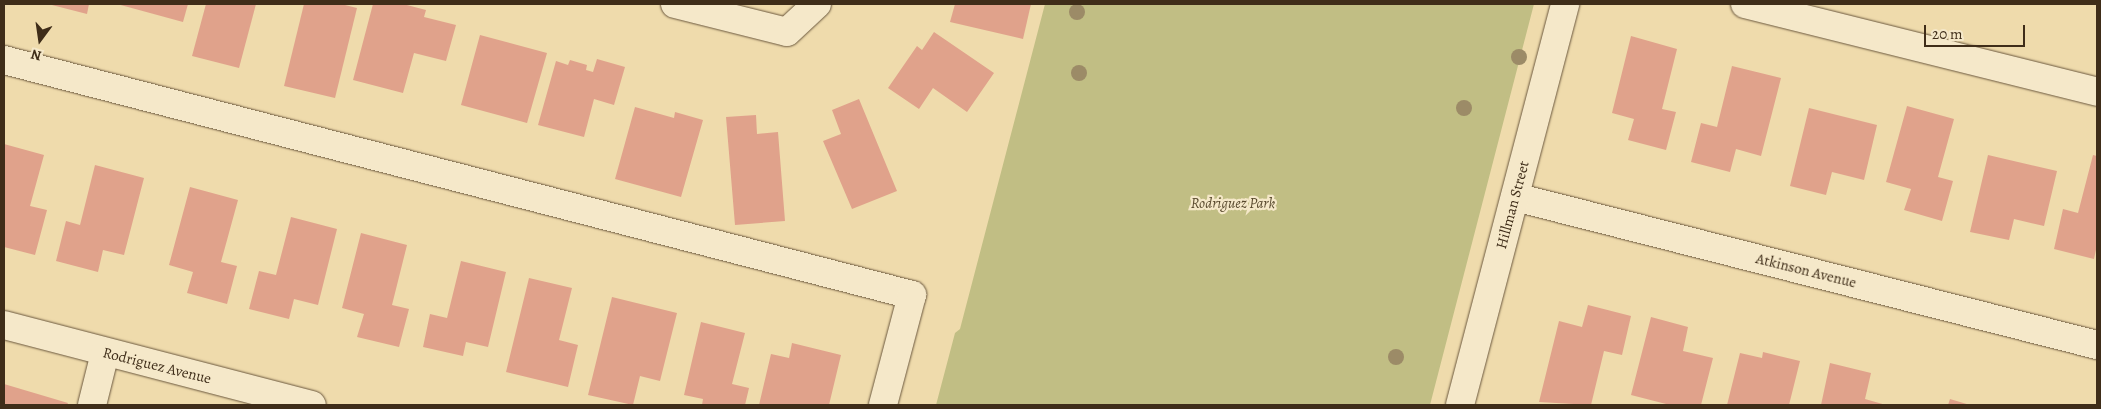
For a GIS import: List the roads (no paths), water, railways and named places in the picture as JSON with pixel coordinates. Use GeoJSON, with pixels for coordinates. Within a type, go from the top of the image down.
{"type":"FeatureCollection","features":[{"type":"Feature","properties":{"kind":"street"},"geometry":{"type":"LineString","coordinates":[[675,4],[787,32],[817,4]]}},
{"type":"Feature","properties":{"kind":"street","name":"Hillman Street"},"geometry":{"type":"LineString","coordinates":[[1460,405],[1565,4]]}},
{"type":"Feature","properties":{"kind":"street"},"geometry":{"type":"LineString","coordinates":[[1745,4],[2097,92]]}},
{"type":"Feature","properties":{"kind":"street"},"geometry":{"type":"LineString","coordinates":[[4,60],[912,295],[883,405]]}},
{"type":"Feature","properties":{"kind":"street","name":"Atkinson Avenue"},"geometry":{"type":"LineString","coordinates":[[1515,197],[2097,345]]}},
{"type":"Feature","properties":{"kind":"street","name":"Rodriguez Avenue"},"geometry":{"type":"LineString","coordinates":[[4,325],[105,353],[312,405]]}},
{"type":"Feature","properties":{"kind":"street"},"geometry":{"type":"LineString","coordinates":[[92,405],[105,353]]}},
{"type":"Feature","properties":{"kind":"park label","name":"Rodriguez Park"},"geometry":{"type":"Point","coordinates":[1233,204]}}]}
